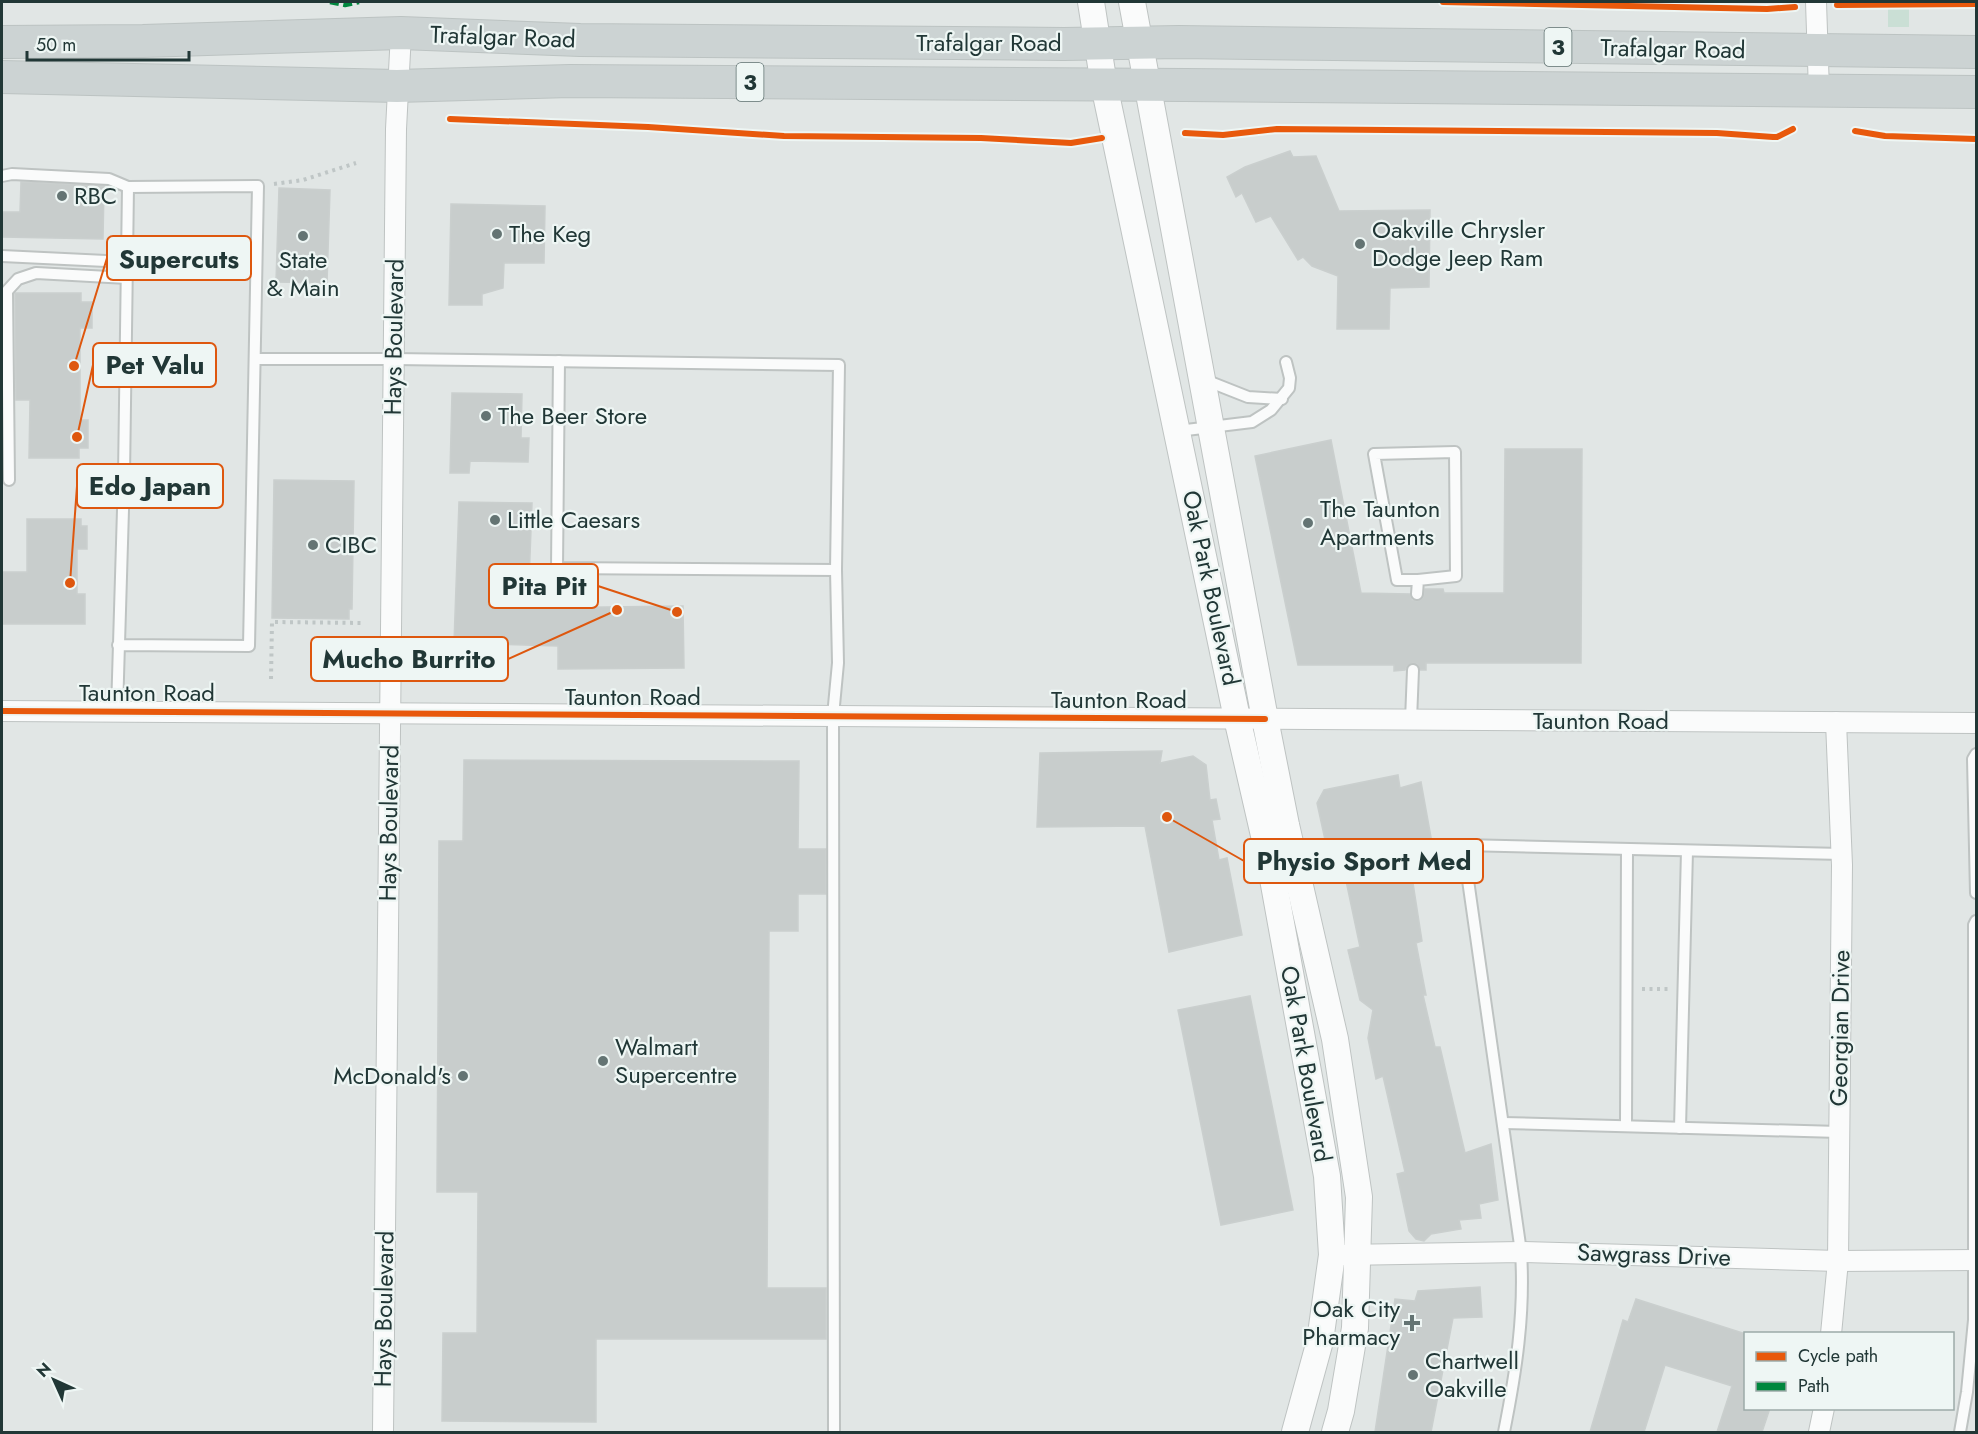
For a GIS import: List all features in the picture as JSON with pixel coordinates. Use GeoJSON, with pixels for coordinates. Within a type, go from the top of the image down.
{"type":"FeatureCollection","features":[{"type":"Feature","properties":{"kind":"main road","name":"Trafalgar Road"},"geometry":{"type":"LineString","coordinates":[[2,42],[143,41],[400,33],[1101,64],[1143,64],[1179,42],[1977,52]]}},
{"type":"Feature","properties":{"kind":"main road","name":"Trafalgar Road"},"geometry":{"type":"LineString","coordinates":[[2,77],[397,86],[1143,64],[1819,91],[1977,92]]}},
{"type":"Feature","properties":{"kind":"street","name":"Oak Park Boulevard"},"geometry":{"type":"LineString","coordinates":[[1091,2],[1101,64],[1237,718],[1269,857],[1327,1176],[1332,1256],[1320,1341],[1295,1432]]}},
{"type":"Feature","properties":{"kind":"street","name":"Oak Park Boulevard"},"geometry":{"type":"LineString","coordinates":[[1132,2],[1265,718],[1286,825],[1335,1039],[1359,1197],[1355,1328],[1341,1411],[1335,1432]]}},
{"type":"Feature","properties":{"kind":"street"},"geometry":{"type":"LineString","coordinates":[[1816,2],[1819,91]]}},
{"type":"Feature","properties":{"kind":"street","name":"Hays Boulevard"},"geometry":{"type":"LineString","coordinates":[[383,1432],[397,86],[400,33]]}},
{"type":"Feature","properties":{"kind":"street","name":"Taunton Road"},"geometry":{"type":"LineString","coordinates":[[2,711],[1977,723]]}},
{"type":"Feature","properties":{"kind":"street","name":"Georgian Drive"},"geometry":{"type":"LineString","coordinates":[[1831,1332],[1838,1260],[1842,854],[1836,722]]}},
{"type":"Feature","properties":{"kind":"street","name":"Sawgrass Drive"},"geometry":{"type":"LineString","coordinates":[[1332,1256],[1521,1252],[1838,1260],[1975,1260]]}},
{"type":"Feature","properties":{"kind":"street"},"geometry":{"type":"LineString","coordinates":[[1819,1432],[1824,1410]]}},
{"type":"Feature","properties":{"kind":"lane"},"geometry":{"type":"LineString","coordinates":[[2,176],[12,174],[109,179],[128,187],[258,186],[249,646],[118,645]]}},
{"type":"Feature","properties":{"kind":"lane"},"geometry":{"type":"LineString","coordinates":[[117,711],[124,476],[128,187]]}},
{"type":"Feature","properties":{"kind":"lane"},"geometry":{"type":"LineString","coordinates":[[2,256],[127,262]]}},
{"type":"Feature","properties":{"kind":"lane"},"geometry":{"type":"LineString","coordinates":[[9,480],[7,291],[18,279],[36,273],[127,278]]}},
{"type":"Feature","properties":{"kind":"lane"},"geometry":{"type":"LineString","coordinates":[[255,359],[839,365],[836,570],[838,663],[833,716],[834,1432]]}},
{"type":"Feature","properties":{"kind":"lane"},"geometry":{"type":"LineString","coordinates":[[559,361],[557,568],[836,570]]}},
{"type":"Feature","properties":{"kind":"lane"},"geometry":{"type":"LineString","coordinates":[[1178,431],[1252,422],[1271,410],[1289,388],[1290,378],[1286,362]]}},
{"type":"Feature","properties":{"kind":"lane"},"geometry":{"type":"LineString","coordinates":[[1203,379],[1248,397],[1282,399]]}},
{"type":"Feature","properties":{"kind":"lane"},"geometry":{"type":"LineString","coordinates":[[1455,452],[1456,576],[1418,580],[1396,580],[1374,454],[1455,452]]}},
{"type":"Feature","properties":{"kind":"lane"},"geometry":{"type":"LineString","coordinates":[[1417,594],[1418,580]]}},
{"type":"Feature","properties":{"kind":"lane"},"geometry":{"type":"LineString","coordinates":[[1411,720],[1413,670]]}},
{"type":"Feature","properties":{"kind":"lane"},"geometry":{"type":"LineString","coordinates":[[1977,754],[1973,759],[1977,893]]}},
{"type":"Feature","properties":{"kind":"lane"},"geometry":{"type":"LineString","coordinates":[[1418,854],[1463,844],[1842,854]]}},
{"type":"Feature","properties":{"kind":"lane"},"geometry":{"type":"LineString","coordinates":[[1463,844],[1521,1252],[1524,1291],[1504,1432]]}},
{"type":"Feature","properties":{"kind":"lane"},"geometry":{"type":"LineString","coordinates":[[1626,1126],[1627,849]]}},
{"type":"Feature","properties":{"kind":"lane"},"geometry":{"type":"LineString","coordinates":[[1680,1128],[1687,851]]}},
{"type":"Feature","properties":{"kind":"lane"},"geometry":{"type":"LineString","coordinates":[[1960,1432],[1967,1392],[1974,1320],[1974,925],[1977,921]]}},
{"type":"Feature","properties":{"kind":"lane"},"geometry":{"type":"LineString","coordinates":[[1503,1123],[1839,1132]]}},
{"type":"Feature","properties":{"kind":"path"},"geometry":{"type":"LineString","coordinates":[[258,186],[303,180],[356,163]]}},
{"type":"Feature","properties":{"kind":"path"},"geometry":{"type":"LineString","coordinates":[[271,679],[272,622],[362,623]]}},
{"type":"Feature","properties":{"kind":"path"},"geometry":{"type":"LineString","coordinates":[[1626,989],[1683,988]]}},
{"type":"Feature","properties":{"kind":"green space"},"geometry":{"type":"Polygon","coordinates":[[[1888,9],[1909,9],[1909,27],[1888,27],[1888,9]]]}},
{"type":"Feature","properties":{"kind":"building","name":"Oakville Chrysler Dodge Jeep Ram"},"geometry":{"type":"Polygon","coordinates":[[[1290,151],[1293,157],[1316,156],[1339,211],[1430,210],[1429,287],[1390,288],[1389,329],[1337,329],[1338,276],[1312,266],[1303,257],[1298,260],[1271,216],[1256,222],[1242,193],[1236,197],[1227,177],[1245,167],[1290,151]]]}},
{"type":"Feature","properties":{"kind":"building","name":"RBC"},"geometry":{"type":"Polygon","coordinates":[[[21,182],[104,186],[103,239],[2,237],[2,212],[20,212],[21,182]]]}},
{"type":"Feature","properties":{"kind":"building","name":"State & Main"},"geometry":{"type":"Polygon","coordinates":[[[279,188],[330,190],[327,283],[276,282],[279,188]]]}},
{"type":"Feature","properties":{"kind":"building","name":"The Keg"},"geometry":{"type":"Polygon","coordinates":[[[451,204],[545,206],[544,263],[504,263],[503,288],[482,294],[482,305],[449,305],[451,204]]]}},
{"type":"Feature","properties":{"kind":"building"},"geometry":{"type":"Polygon","coordinates":[[[15,293],[81,293],[81,302],[92,302],[92,328],[80,328],[80,420],[88,420],[88,448],[79,448],[79,458],[29,458],[30,400],[16,400],[15,293]]]}},
{"type":"Feature","properties":{"kind":"building","name":"The Beer Store"},"geometry":{"type":"Polygon","coordinates":[[[452,393],[522,394],[521,438],[529,438],[528,462],[470,461],[469,473],[450,473],[452,393]]]}},
{"type":"Feature","properties":{"kind":"building","name":"The Taunton Apartments"},"geometry":{"type":"Polygon","coordinates":[[[1331,440],[1361,593],[1410,594],[1412,600],[1417,601],[1423,598],[1425,589],[1443,589],[1444,593],[1504,593],[1505,449],[1582,449],[1581,663],[1426,663],[1426,670],[1420,670],[1417,664],[1413,663],[1405,670],[1394,671],[1394,665],[1298,665],[1255,456],[1331,440]]]}},
{"type":"Feature","properties":{"kind":"building","name":"CIBC"},"geometry":{"type":"Polygon","coordinates":[[[274,480],[354,481],[352,609],[349,609],[349,619],[272,618],[274,480]]]}},
{"type":"Feature","properties":{"kind":"building"},"geometry":{"type":"Polygon","coordinates":[[[459,502],[532,503],[528,608],[683,606],[684,668],[558,669],[558,646],[454,643],[459,502]]]}},
{"type":"Feature","properties":{"kind":"building"},"geometry":{"type":"Polygon","coordinates":[[[27,519],[81,519],[81,526],[87,526],[87,549],[77,549],[77,594],[85,594],[85,624],[3,624],[3,572],[27,572],[27,519]]]}},
{"type":"Feature","properties":{"kind":"building"},"geometry":{"type":"Polygon","coordinates":[[[1162,751],[1160,763],[1193,756],[1206,765],[1210,800],[1216,799],[1220,819],[1212,820],[1219,860],[1227,858],[1242,935],[1169,952],[1145,826],[1037,827],[1040,753],[1162,751]]]}},
{"type":"Feature","properties":{"kind":"building","name":"Walmart Supercentre"},"geometry":{"type":"Polygon","coordinates":[[[464,760],[799,761],[798,849],[826,849],[826,894],[798,894],[798,931],[769,931],[767,1288],[826,1288],[826,1339],[596,1339],[596,1422],[442,1421],[443,1333],[477,1333],[478,1192],[437,1192],[439,841],[463,841],[464,760]]]}},
{"type":"Feature","properties":{"kind":"building"},"geometry":{"type":"Polygon","coordinates":[[[1398,775],[1400,788],[1421,782],[1432,843],[1416,846],[1408,851],[1422,941],[1416,943],[1426,995],[1423,995],[1435,1047],[1440,1047],[1465,1153],[1491,1144],[1498,1200],[1479,1204],[1481,1218],[1459,1220],[1461,1229],[1431,1234],[1424,1241],[1416,1239],[1409,1231],[1397,1174],[1405,1172],[1383,1076],[1376,1079],[1368,1038],[1373,1010],[1360,1000],[1348,950],[1360,947],[1341,857],[1329,858],[1317,803],[1324,790],[1398,775]]]}},
{"type":"Feature","properties":{"kind":"building"},"geometry":{"type":"Polygon","coordinates":[[[1250,996],[1293,1210],[1221,1225],[1178,1010],[1250,996]]]}},
{"type":"Feature","properties":{"kind":"building","name":"Chartwell Oakville"},"geometry":{"type":"Polygon","coordinates":[[[1480,1287],[1482,1317],[1453,1318],[1431,1432],[1375,1432],[1395,1299],[1415,1301],[1418,1291],[1480,1287]]]}},
{"type":"Feature","properties":{"kind":"building"},"geometry":{"type":"Polygon","coordinates":[[[1636,1299],[1744,1333],[1744,1410],[1769,1410],[1762,1432],[1717,1432],[1732,1386],[1665,1365],[1644,1432],[1590,1432],[1623,1320],[1628,1322],[1636,1299]]]}},
{"type":"Feature","properties":{"kind":"marked path"},"geometry":{"type":"LineString","coordinates":[[330,2],[345,5],[359,2]]}},
{"type":"Feature","properties":{"kind":"cycle path"},"geometry":{"type":"LineString","coordinates":[[1443,2],[1767,9],[1795,7]]}},
{"type":"Feature","properties":{"kind":"cycle path"},"geometry":{"type":"LineString","coordinates":[[1837,5],[1976,4]]}},
{"type":"Feature","properties":{"kind":"cycle path"},"geometry":{"type":"LineString","coordinates":[[450,119],[648,127],[784,136],[981,138],[1071,143],[1102,138]]}},
{"type":"Feature","properties":{"kind":"cycle path"},"geometry":{"type":"LineString","coordinates":[[1185,133],[1223,135],[1277,129],[1717,133],[1777,137],[1793,129]]}},
{"type":"Feature","properties":{"kind":"cycle path"},"geometry":{"type":"LineString","coordinates":[[1855,131],[1885,136],[1976,139]]}},
{"type":"Feature","properties":{"kind":"cycle path"},"geometry":{"type":"LineString","coordinates":[[2,711],[1265,719]]}},
{"type":"Feature","properties":{"kind":"place","name":"RBC"},"geometry":{"type":"Point","coordinates":[62,196]}},
{"type":"Feature","properties":{"kind":"place","name":"The Keg"},"geometry":{"type":"Point","coordinates":[497,234]}},
{"type":"Feature","properties":{"kind":"place","name":"State & Main"},"geometry":{"type":"Point","coordinates":[303,236]}},
{"type":"Feature","properties":{"kind":"place","name":"Oakville Chrysler Dodge Jeep Ram"},"geometry":{"type":"Point","coordinates":[1360,244]}},
{"type":"Feature","properties":{"kind":"place","name":"Supercuts"},"geometry":{"type":"Point","coordinates":[74,366]}},
{"type":"Feature","properties":{"kind":"place","name":"The Beer Store"},"geometry":{"type":"Point","coordinates":[486,416]}},
{"type":"Feature","properties":{"kind":"place","name":"Pet Valu"},"geometry":{"type":"Point","coordinates":[77,437]}},
{"type":"Feature","properties":{"kind":"place","name":"Little Caesars"},"geometry":{"type":"Point","coordinates":[495,520]}},
{"type":"Feature","properties":{"kind":"place","name":"The Taunton Apartments"},"geometry":{"type":"Point","coordinates":[1308,523]}},
{"type":"Feature","properties":{"kind":"place","name":"CIBC"},"geometry":{"type":"Point","coordinates":[313,545]}},
{"type":"Feature","properties":{"kind":"place","name":"Edo Japan"},"geometry":{"type":"Point","coordinates":[70,583]}},
{"type":"Feature","properties":{"kind":"place","name":"Mucho Burrito"},"geometry":{"type":"Point","coordinates":[617,610]}},
{"type":"Feature","properties":{"kind":"place","name":"Pita Pit"},"geometry":{"type":"Point","coordinates":[677,612]}},
{"type":"Feature","properties":{"kind":"place","name":"Physio Sport Med"},"geometry":{"type":"Point","coordinates":[1167,817]}},
{"type":"Feature","properties":{"kind":"place","name":"Walmart Supercentre"},"geometry":{"type":"Point","coordinates":[603,1061]}},
{"type":"Feature","properties":{"kind":"place","name":"McDonald's"},"geometry":{"type":"Point","coordinates":[463,1076]}},
{"type":"Feature","properties":{"kind":"place","name":"Oak City Pharmacy"},"geometry":{"type":"Point","coordinates":[1412,1323]}},
{"type":"Feature","properties":{"kind":"place","name":"Chartwell Oakville"},"geometry":{"type":"Point","coordinates":[1413,1375]}}]}
